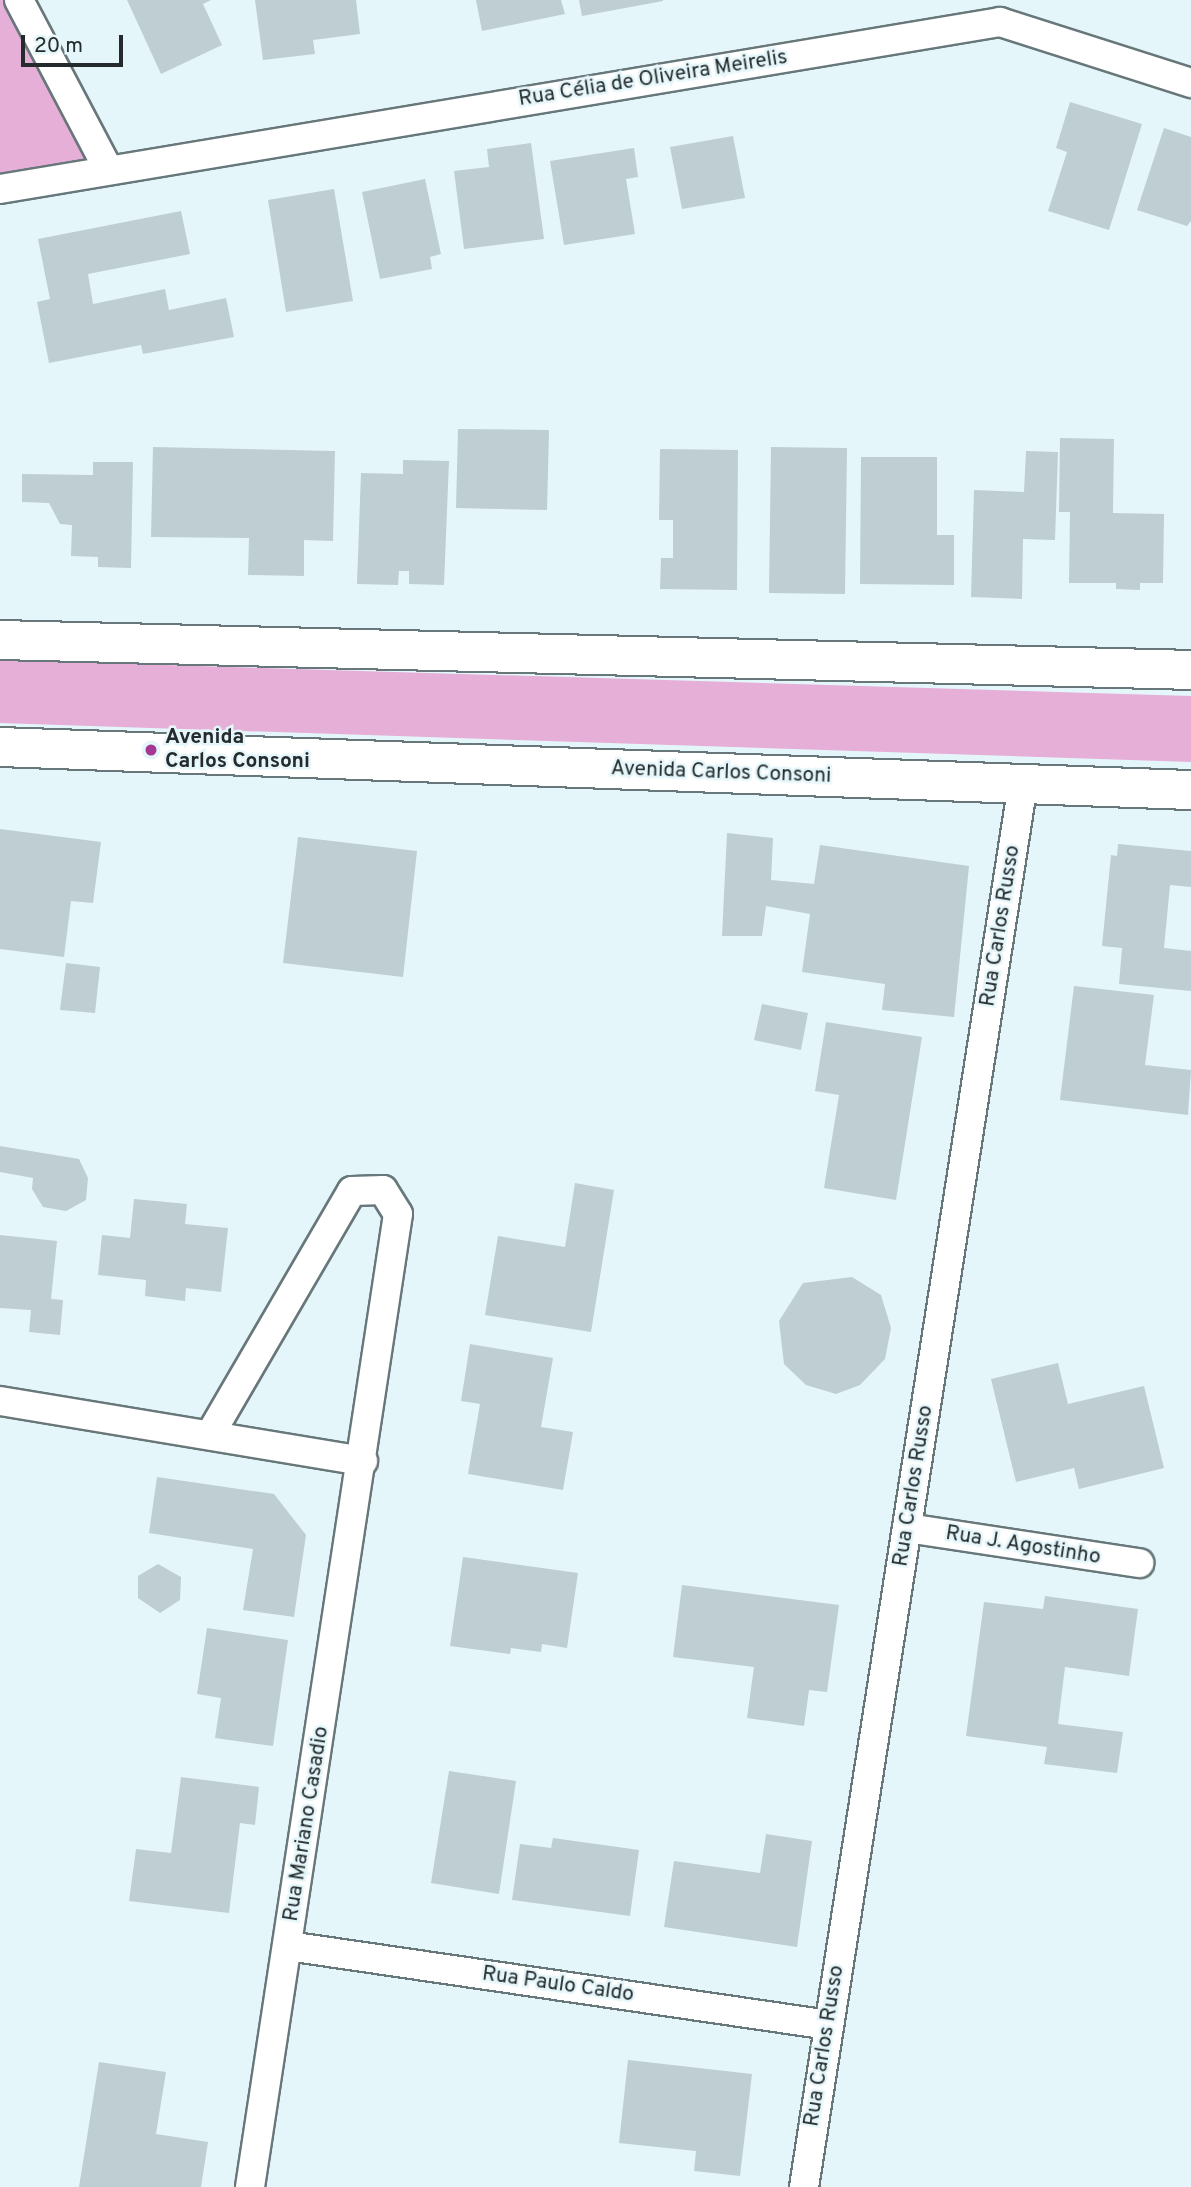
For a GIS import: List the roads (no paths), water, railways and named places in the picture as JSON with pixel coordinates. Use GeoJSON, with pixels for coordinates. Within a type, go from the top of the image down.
{"type":"FeatureCollection","features":[{"type":"Feature","properties":{"kind":"main road"},"geometry":{"type":"LineString","coordinates":[[0,640],[1191,670]]}},
{"type":"Feature","properties":{"kind":"main road","name":"Avenida Carlos Consoni"},"geometry":{"type":"LineString","coordinates":[[0,747],[1191,790]]}},
{"type":"Feature","properties":{"kind":"street"},"geometry":{"type":"LineString","coordinates":[[19,0],[108,169]]}},
{"type":"Feature","properties":{"kind":"street","name":"Rua Célia de Oliveira Meirelis"},"geometry":{"type":"LineString","coordinates":[[0,189],[1001,11],[1191,83]]}},
{"type":"Feature","properties":{"kind":"street","name":"Rua Carlos Russo"},"geometry":{"type":"LineString","coordinates":[[804,2187],[1023,784]]}},
{"type":"Feature","properties":{"kind":"street","name":"Rua Mariano Casadio"},"geometry":{"type":"LineString","coordinates":[[211,1433],[352,1191],[383,1190],[398,1214],[363,1461],[250,2187]]}},
{"type":"Feature","properties":{"kind":"street"},"geometry":{"type":"LineString","coordinates":[[0,1401],[211,1433],[363,1461]]}},
{"type":"Feature","properties":{"kind":"street","name":"Rua J. Agostinho"},"geometry":{"type":"LineString","coordinates":[[907,1528],[1139,1563]]}},
{"type":"Feature","properties":{"kind":"street","name":"Rua Paulo Caldo"},"geometry":{"type":"LineString","coordinates":[[288,1946],[828,2025]]}},
{"type":"Feature","properties":{"kind":"place","name":"Avenida Carlos Consoni"},"geometry":{"type":"Point","coordinates":[151,750]}}]}
